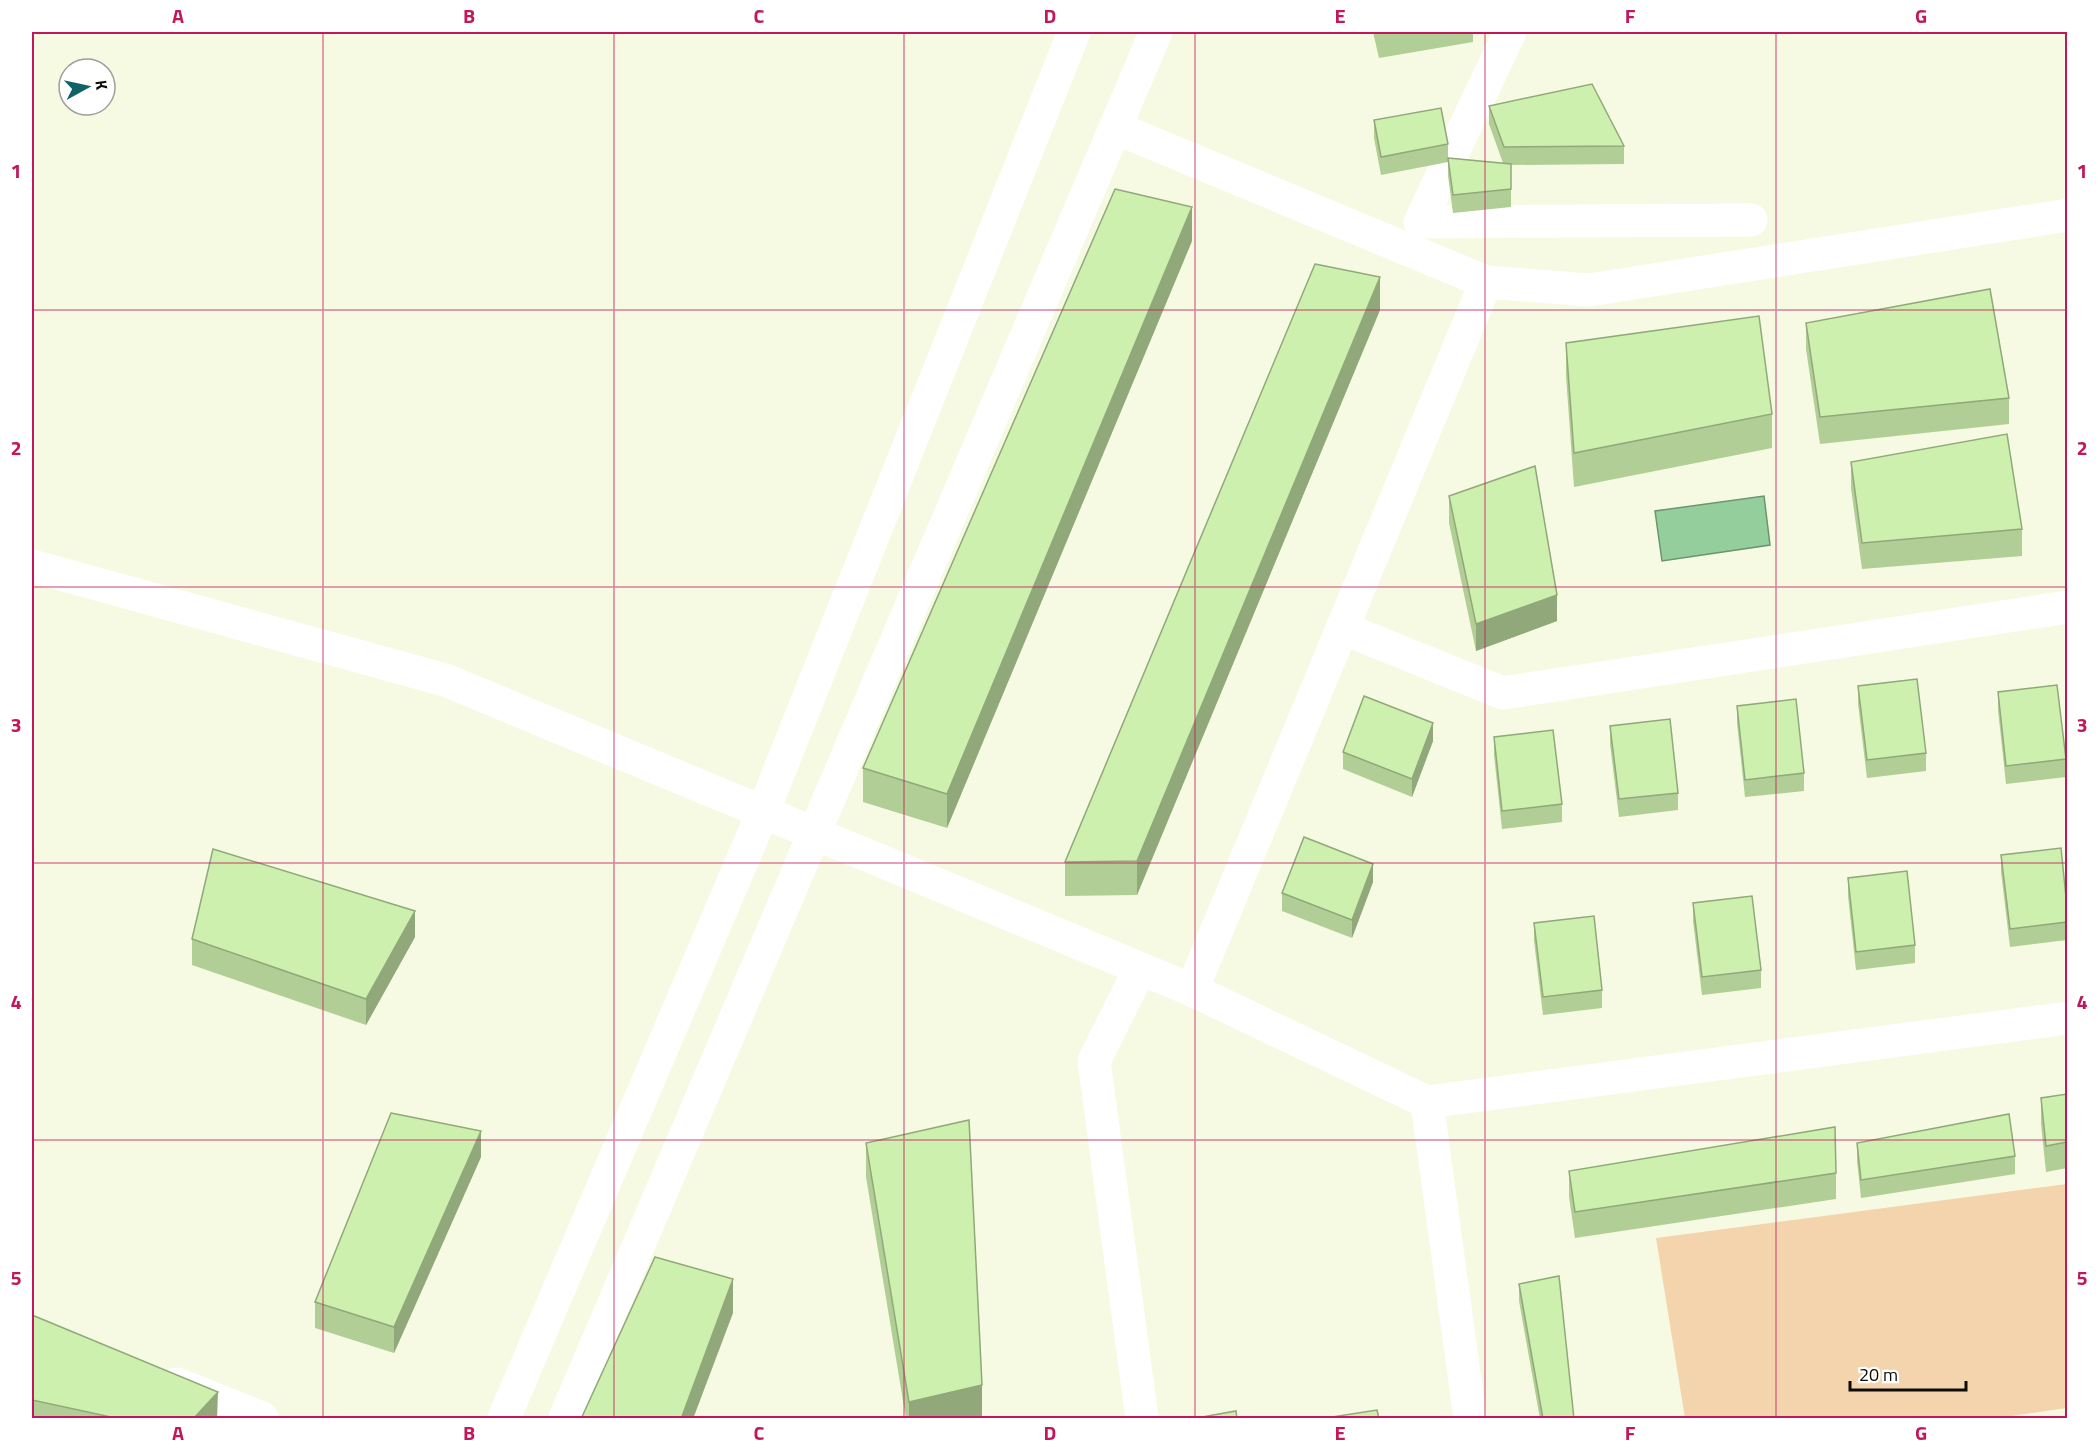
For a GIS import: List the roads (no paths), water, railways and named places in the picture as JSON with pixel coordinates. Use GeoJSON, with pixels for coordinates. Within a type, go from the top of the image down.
{"type":"FeatureCollection","features":[{"type":"Feature","properties":{"kind":"street"},"geometry":{"type":"LineString","coordinates":[[504,1419],[763,812],[1074,32]]}},
{"type":"Feature","properties":{"kind":"street"},"geometry":{"type":"LineString","coordinates":[[565,1419],[1156,32]]}},
{"type":"Feature","properties":{"kind":"street"},"geometry":{"type":"LineString","coordinates":[[1510,32],[1420,222],[1751,220]]}},
{"type":"Feature","properties":{"kind":"street"},"geometry":{"type":"LineString","coordinates":[[1116,128],[1486,282],[1589,290],[2067,215]]}},
{"type":"Feature","properties":{"kind":"street"},"geometry":{"type":"LineString","coordinates":[[1192,990],[1486,282]]}},
{"type":"Feature","properties":{"kind":"street"},"geometry":{"type":"LineString","coordinates":[[32,566],[445,680],[1192,990],[1427,1102],[2067,1018]]}},
{"type":"Feature","properties":{"kind":"street"},"geometry":{"type":"LineString","coordinates":[[1342,628],[1503,693],[2067,607]]}},
{"type":"Feature","properties":{"kind":"street"},"geometry":{"type":"LineString","coordinates":[[1140,969],[1094,1061],[1142,1419]]}},
{"type":"Feature","properties":{"kind":"street"},"geometry":{"type":"LineString","coordinates":[[1427,1102],[1470,1419]]}},
{"type":"Feature","properties":{"kind":"street"},"geometry":{"type":"LineString","coordinates":[[152,1374],[262,1419]]}}]}
